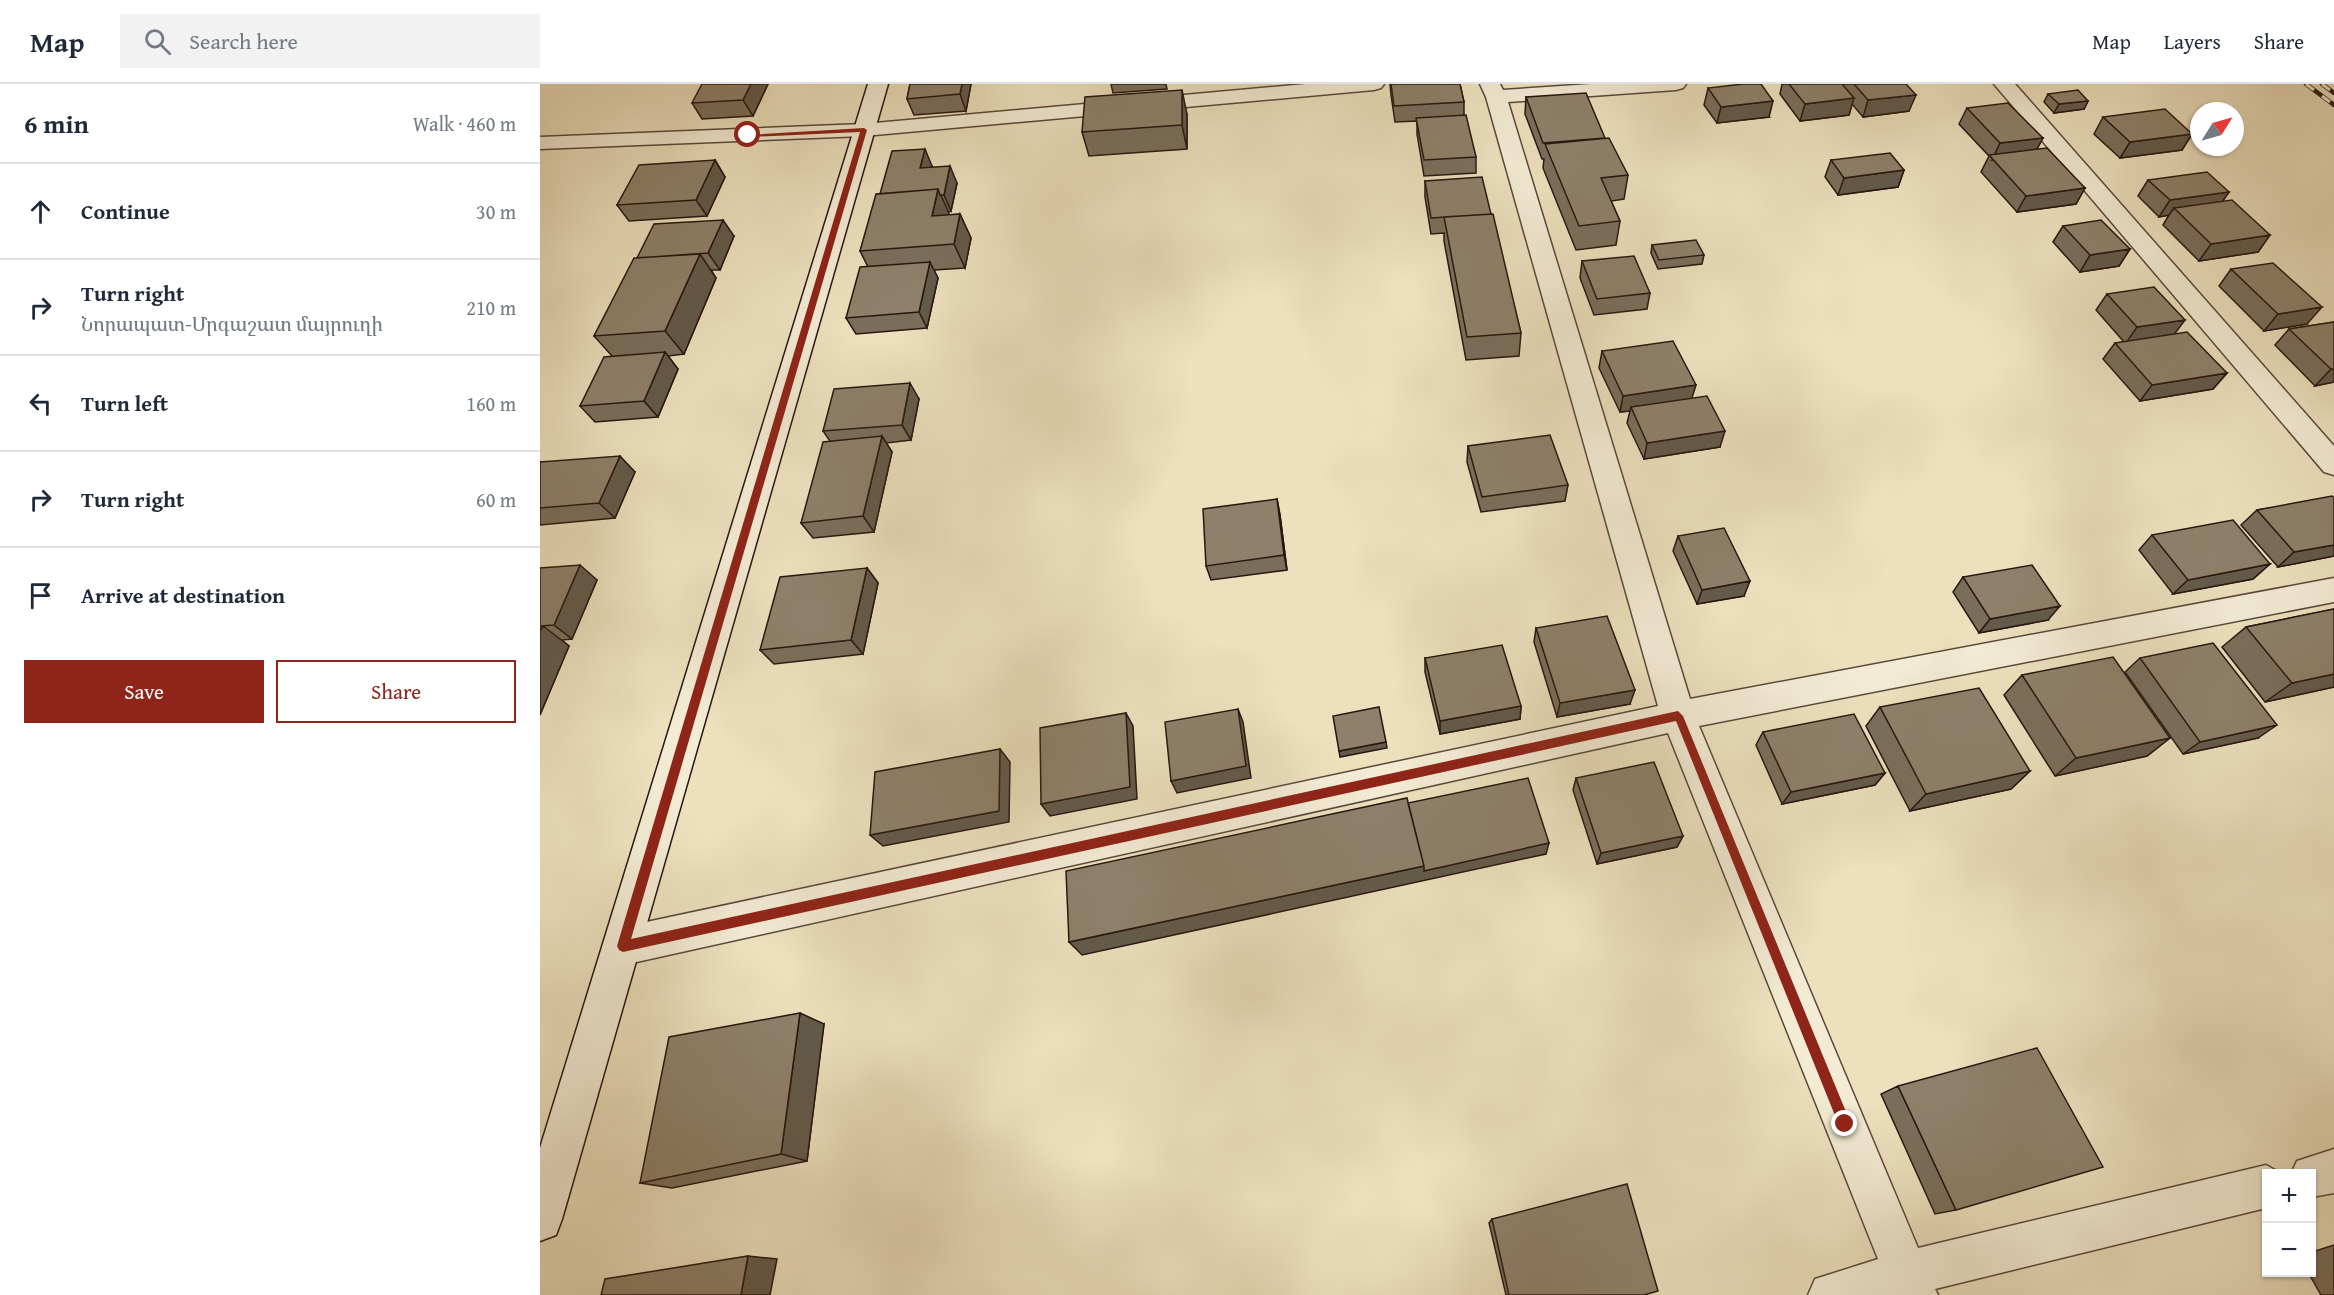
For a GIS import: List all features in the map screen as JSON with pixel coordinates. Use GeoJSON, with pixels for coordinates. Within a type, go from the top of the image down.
{"type":"FeatureCollection","features":[{"type":"Feature","properties":{"kind":"street"},"geometry":{"type":"LineString","coordinates":[[540,1220],[878,84]]}},
{"type":"Feature","properties":{"kind":"street"},"geometry":{"type":"LineString","coordinates":[[540,143],[864,130],[1374,84]]}},
{"type":"Feature","properties":{"kind":"street"},"geometry":{"type":"LineString","coordinates":[[1676,84],[1493,91],[1678,716],[1910,1285]]}},
{"type":"Feature","properties":{"kind":"street"},"geometry":{"type":"LineString","coordinates":[[2004,84],[2334,465]]}},
{"type":"Feature","properties":{"kind":"street"},"geometry":{"type":"LineString","coordinates":[[623,946],[1678,716],[2334,590]]}},
{"type":"Feature","properties":{"kind":"street"},"geometry":{"type":"LineString","coordinates":[[2316,1175],[2334,1171]]}},
{"type":"Feature","properties":{"kind":"street"},"geometry":{"type":"LineString","coordinates":[[1831,1295],[1910,1285],[2262,1188]]}},
{"type":"Feature","properties":{"kind":"building"},"geometry":{"type":"Polygon","coordinates":[[[702,84],[751,84],[743,100],[692,103],[702,84]]]}},
{"type":"Feature","properties":{"kind":"building"},"geometry":{"type":"Polygon","coordinates":[[[910,84],[962,84],[960,94],[907,99],[910,84]]]}},
{"type":"Feature","properties":{"kind":"building"},"geometry":{"type":"Polygon","coordinates":[[[1391,84],[1460,84],[1464,102],[1394,106],[1391,84]]]}},
{"type":"Feature","properties":{"kind":"building"},"geometry":{"type":"Polygon","coordinates":[[[1761,84],[1773,101],[1721,107],[1708,88],[1761,84]]]}},
{"type":"Feature","properties":{"kind":"building"},"geometry":{"type":"Polygon","coordinates":[[[1789,84],[1842,84],[1854,98],[1805,104],[1789,84]]]}},
{"type":"Feature","properties":{"kind":"building"},"geometry":{"type":"Polygon","coordinates":[[[1854,84],[1906,84],[1916,95],[1868,100],[1854,84]]]}},
{"type":"Feature","properties":{"kind":"building"},"geometry":{"type":"Polygon","coordinates":[[[1182,90],[1182,125],[1082,132],[1085,97],[1182,90]]]}},
{"type":"Feature","properties":{"kind":"building"},"geometry":{"type":"Polygon","coordinates":[[[2078,90],[2088,101],[2059,104],[2048,94],[2078,90]]]}},
{"type":"Feature","properties":{"kind":"building"},"geometry":{"type":"Polygon","coordinates":[[[1586,93],[1605,138],[1543,143],[1526,97],[1586,93]]]}},
{"type":"Feature","properties":{"kind":"building"},"geometry":{"type":"Polygon","coordinates":[[[2008,103],[2043,138],[2000,143],[1967,108],[2008,103]]]}},
{"type":"Feature","properties":{"kind":"building"},"geometry":{"type":"Polygon","coordinates":[[[2165,109],[2190,134],[2130,142],[2103,117],[2165,109]]]}},
{"type":"Feature","properties":{"kind":"building"},"geometry":{"type":"Polygon","coordinates":[[[1466,115],[1476,157],[1424,160],[1416,118],[1466,115]]]}},
{"type":"Feature","properties":{"kind":"building"},"geometry":{"type":"Polygon","coordinates":[[[1609,138],[1628,175],[1601,178],[1620,221],[1579,226],[1545,144],[1609,138]]]}},
{"type":"Feature","properties":{"kind":"building"},"geometry":{"type":"Polygon","coordinates":[[[2047,148],[2085,188],[2026,196],[1989,155],[2047,148]]]}},
{"type":"Feature","properties":{"kind":"building"},"geometry":{"type":"Polygon","coordinates":[[[925,149],[920,168],[950,166],[944,195],[940,195],[938,189],[880,194],[892,151],[925,149]]]}},
{"type":"Feature","properties":{"kind":"building"},"geometry":{"type":"Polygon","coordinates":[[[1890,153],[1904,170],[1844,178],[1831,160],[1890,153]]]}},
{"type":"Feature","properties":{"kind":"building"},"geometry":{"type":"Polygon","coordinates":[[[715,160],[696,200],[617,205],[639,165],[715,160]]]}},
{"type":"Feature","properties":{"kind":"building"},"geometry":{"type":"Polygon","coordinates":[[[2207,172],[2229,192],[2170,200],[2148,180],[2207,172]]]}},
{"type":"Feature","properties":{"kind":"building"},"geometry":{"type":"Polygon","coordinates":[[[1482,177],[1491,214],[1431,218],[1425,181],[1482,177]]]}},
{"type":"Feature","properties":{"kind":"building"},"geometry":{"type":"Polygon","coordinates":[[[938,189],[932,216],[960,214],[954,244],[860,251],[876,194],[938,189]]]}},
{"type":"Feature","properties":{"kind":"building"},"geometry":{"type":"Polygon","coordinates":[[[2232,200],[2270,235],[2211,244],[2174,208],[2232,200]]]}},
{"type":"Feature","properties":{"kind":"building"},"geometry":{"type":"Polygon","coordinates":[[[1493,214],[1521,333],[1467,337],[1444,217],[1493,214]]]}},
{"type":"Feature","properties":{"kind":"building"},"geometry":{"type":"Polygon","coordinates":[[[723,220],[708,253],[637,258],[654,224],[723,220]]]}},
{"type":"Feature","properties":{"kind":"building"},"geometry":{"type":"Polygon","coordinates":[[[2101,220],[2130,249],[2090,255],[2063,226],[2101,220]]]}},
{"type":"Feature","properties":{"kind":"building"},"geometry":{"type":"Polygon","coordinates":[[[1696,240],[1704,255],[1659,260],[1652,245],[1696,240]]]}},
{"type":"Feature","properties":{"kind":"building"},"geometry":{"type":"Polygon","coordinates":[[[700,254],[665,331],[594,336],[634,258],[700,254]]]}},
{"type":"Feature","properties":{"kind":"building"},"geometry":{"type":"Polygon","coordinates":[[[1634,256],[1650,293],[1597,299],[1582,261],[1634,256]]]}},
{"type":"Feature","properties":{"kind":"building"},"geometry":{"type":"Polygon","coordinates":[[[930,262],[919,312],[846,318],[860,267],[930,262]]]}},
{"type":"Feature","properties":{"kind":"building"},"geometry":{"type":"Polygon","coordinates":[[[2273,263],[2322,307],[2278,314],[2231,269],[2273,263]]]}},
{"type":"Feature","properties":{"kind":"building"},"geometry":{"type":"Polygon","coordinates":[[[2154,287],[2185,320],[2137,327],[2107,294],[2154,287]]]}},
{"type":"Feature","properties":{"kind":"building"},"geometry":{"type":"Polygon","coordinates":[[[2334,322],[2334,369],[2331,369],[2289,329],[2334,322]]]}},
{"type":"Feature","properties":{"kind":"building"},"geometry":{"type":"Polygon","coordinates":[[[2187,332],[2227,373],[2152,385],[2115,343],[2187,332]]]}},
{"type":"Feature","properties":{"kind":"building"},"geometry":{"type":"Polygon","coordinates":[[[1673,341],[1696,385],[1623,396],[1602,351],[1673,341]]]}},
{"type":"Feature","properties":{"kind":"building"},"geometry":{"type":"Polygon","coordinates":[[[665,352],[644,401],[580,406],[604,357],[665,352]]]}},
{"type":"Feature","properties":{"kind":"building"},"geometry":{"type":"Polygon","coordinates":[[[910,383],[902,425],[823,431],[834,389],[910,383]]]}},
{"type":"Feature","properties":{"kind":"building"},"geometry":{"type":"Polygon","coordinates":[[[1707,396],[1725,431],[1647,443],[1631,407],[1707,396]]]}},
{"type":"Feature","properties":{"kind":"building"},"geometry":{"type":"Polygon","coordinates":[[[1550,435],[1568,485],[1482,497],[1468,446],[1550,435]]]}},
{"type":"Feature","properties":{"kind":"building"},"geometry":{"type":"Polygon","coordinates":[[[882,436],[863,516],[801,523],[823,442],[882,436]]]}},
{"type":"Feature","properties":{"kind":"building"},"geometry":{"type":"Polygon","coordinates":[[[620,456],[599,503],[540,508],[540,462],[620,456]]]}},
{"type":"Feature","properties":{"kind":"building"},"geometry":{"type":"Polygon","coordinates":[[[2332,496],[2334,498],[2334,545],[2294,552],[2257,510],[2332,496]]]}},
{"type":"Feature","properties":{"kind":"building"},"geometry":{"type":"Polygon","coordinates":[[[1277,499],[1284,555],[1206,566],[1203,509],[1277,499]]]}},
{"type":"Feature","properties":{"kind":"building"},"geometry":{"type":"Polygon","coordinates":[[[2233,520],[2270,564],[2188,580],[2152,535],[2233,520]]]}},
{"type":"Feature","properties":{"kind":"building"},"geometry":{"type":"Polygon","coordinates":[[[1724,528],[1750,581],[1702,590],[1678,536],[1724,528]]]}},
{"type":"Feature","properties":{"kind":"building"},"geometry":{"type":"Polygon","coordinates":[[[580,565],[554,625],[540,626],[540,568],[580,565]]]}},
{"type":"Feature","properties":{"kind":"building"},"geometry":{"type":"Polygon","coordinates":[[[2032,565],[2060,606],[1990,619],[1963,577],[2032,565]]]}},
{"type":"Feature","properties":{"kind":"building"},"geometry":{"type":"Polygon","coordinates":[[[867,568],[851,640],[760,650],[780,577],[867,568]]]}},
{"type":"Feature","properties":{"kind":"building"},"geometry":{"type":"Polygon","coordinates":[[[2334,609],[2334,674],[2292,683],[2246,627],[2334,609]]]}},
{"type":"Feature","properties":{"kind":"building"},"geometry":{"type":"Polygon","coordinates":[[[1607,616],[1635,690],[1560,703],[1536,628],[1607,616]]]}},
{"type":"Feature","properties":{"kind":"building"},"geometry":{"type":"Polygon","coordinates":[[[2213,643],[2277,725],[2200,742],[2140,658],[2213,643]]]}},
{"type":"Feature","properties":{"kind":"building"},"geometry":{"type":"Polygon","coordinates":[[[1502,645],[1521,706],[1440,721],[1425,658],[1502,645]]]}},
{"type":"Feature","properties":{"kind":"building"},"geometry":{"type":"Polygon","coordinates":[[[2113,657],[2170,738],[2076,758],[2022,675],[2113,657]]]}},
{"type":"Feature","properties":{"kind":"building"},"geometry":{"type":"Polygon","coordinates":[[[1979,688],[2030,771],[1926,794],[1880,707],[1979,688]]]}},
{"type":"Feature","properties":{"kind":"building"},"geometry":{"type":"Polygon","coordinates":[[[1379,707],[1386,742],[1339,751],[1333,716],[1379,707]]]}},
{"type":"Feature","properties":{"kind":"building"},"geometry":{"type":"Polygon","coordinates":[[[1238,709],[1246,766],[1171,781],[1165,722],[1238,709]]]}},
{"type":"Feature","properties":{"kind":"building"},"geometry":{"type":"Polygon","coordinates":[[[1126,713],[1130,787],[1041,804],[1040,728],[1126,713]]]}},
{"type":"Feature","properties":{"kind":"building"},"geometry":{"type":"Polygon","coordinates":[[[1854,714],[1885,773],[1791,792],[1763,732],[1854,714]]]}},
{"type":"Feature","properties":{"kind":"building"},"geometry":{"type":"Polygon","coordinates":[[[1000,749],[999,811],[870,835],[875,772],[1000,749]]]}},
{"type":"Feature","properties":{"kind":"building"},"geometry":{"type":"Polygon","coordinates":[[[1654,762],[1683,836],[1601,853],[1576,778],[1654,762]]]}},
{"type":"Feature","properties":{"kind":"building"},"geometry":{"type":"Polygon","coordinates":[[[1528,778],[1549,843],[1424,871],[1408,803],[1528,778]]]}},
{"type":"Feature","properties":{"kind":"building"},"geometry":{"type":"Polygon","coordinates":[[[1407,798],[1424,866],[1069,942],[1066,871],[1407,798]]]}},
{"type":"Feature","properties":{"kind":"building"},"geometry":{"type":"Polygon","coordinates":[[[800,1013],[781,1154],[640,1183],[669,1037],[800,1013]]]}},
{"type":"Feature","properties":{"kind":"building"},"geometry":{"type":"Polygon","coordinates":[[[2037,1048],[2103,1167],[1956,1210],[1898,1086],[2037,1048]]]}},
{"type":"Feature","properties":{"kind":"building"},"geometry":{"type":"Polygon","coordinates":[[[1627,1184],[1658,1291],[1644,1295],[1509,1295],[1492,1219],[1627,1184]]]}},
{"type":"Feature","properties":{"kind":"building"},"geometry":{"type":"Polygon","coordinates":[[[748,1256],[741,1295],[601,1295],[605,1279],[748,1256]]]}},
{"type":"Feature","properties":{"kind":"railway"},"geometry":{"type":"LineString","coordinates":[[2306,84],[2334,105]]}},
{"type":"Feature","properties":{"kind":"railway"},"geometry":{"type":"LineString","coordinates":[[2322,84],[2334,93]]}},
{"type":"Feature","properties":{"kind":"route"},"geometry":{"type":"LineString","coordinates":[[748,135],[864,130],[623,946],[1678,716],[1845,1124]]}}]}
